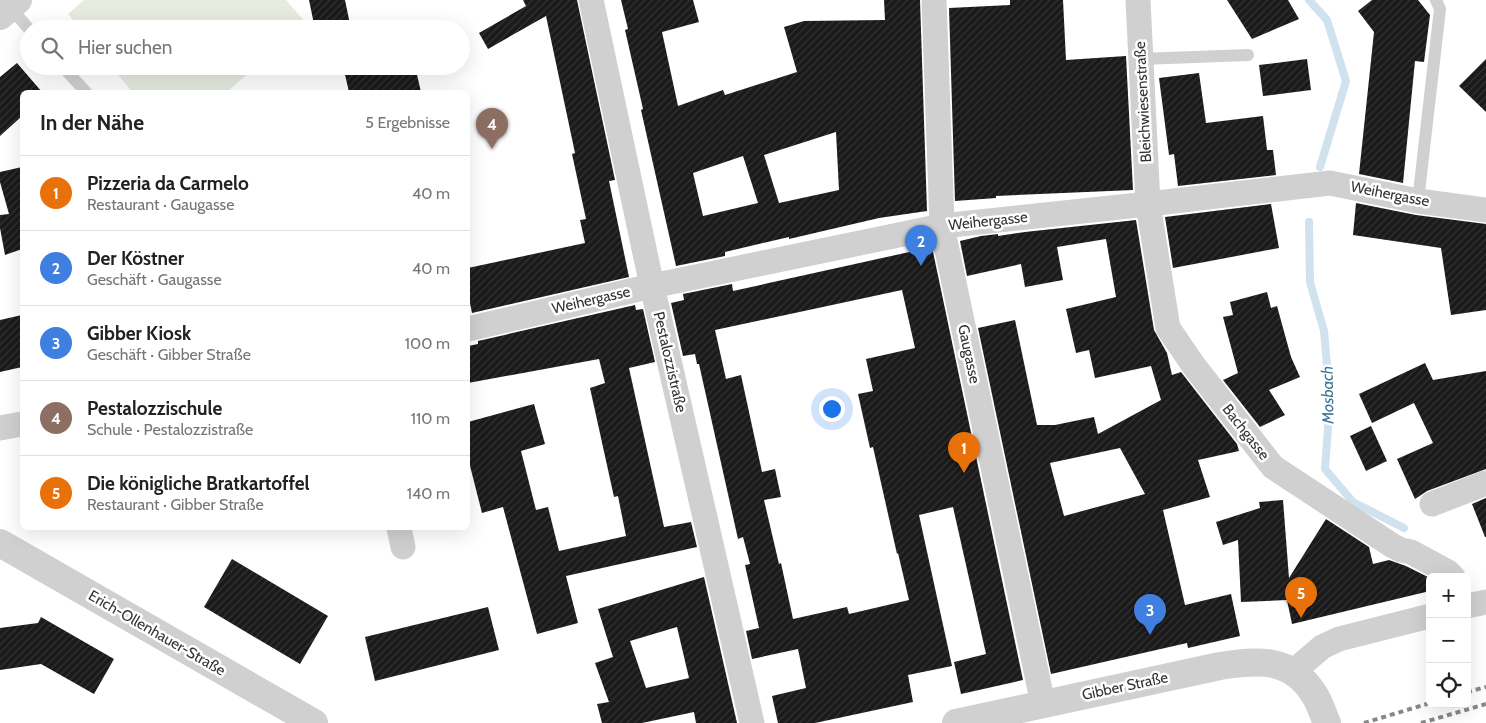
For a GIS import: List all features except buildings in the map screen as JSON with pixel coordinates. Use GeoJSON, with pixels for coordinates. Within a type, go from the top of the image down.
{"type":"FeatureCollection","features":[{"type":"Feature","properties":{"kind":"street","name":"Pestalozzistraße"},"geometry":{"type":"LineString","coordinates":[[591,0],[652,286],[752,723]]}},
{"type":"Feature","properties":{"kind":"street","name":"Gaugasse"},"geometry":{"type":"LineString","coordinates":[[934,0],[942,226],[1043,704]]}},
{"type":"Feature","properties":{"kind":"street","name":"Bleichwiesenstraße"},"geometry":{"type":"LineString","coordinates":[[1138,0],[1148,204]]}},
{"type":"Feature","properties":{"kind":"street","name":"Weihergasse"},"geometry":{"type":"LineString","coordinates":[[470,329],[652,286],[942,226],[1330,183],[1418,201],[1486,210]]}},
{"type":"Feature","properties":{"kind":"street","name":"Bachgasse"},"geometry":{"type":"LineString","coordinates":[[1148,204],[1168,328],[1194,366],[1274,467],[1393,546],[1411,552],[1449,573]]}},
{"type":"Feature","properties":{"kind":"street"},"geometry":{"type":"LineString","coordinates":[[0,428],[20,424]]}},
{"type":"Feature","properties":{"kind":"street"},"geometry":{"type":"LineString","coordinates":[[1432,504],[1486,483]]}},
{"type":"Feature","properties":{"kind":"street","name":"Erich-Ollenhauer-Straße"},"geometry":{"type":"LineString","coordinates":[[0,543],[314,723]]}},
{"type":"Feature","properties":{"kind":"street"},"geometry":{"type":"LineString","coordinates":[[1471,605],[1486,602]]}},
{"type":"Feature","properties":{"kind":"street"},"geometry":{"type":"LineString","coordinates":[[1294,671],[1322,647],[1339,639],[1426,617]]}},
{"type":"Feature","properties":{"kind":"street","name":"Gibber Straße"},"geometry":{"type":"LineString","coordinates":[[956,723],[1242,662],[1268,662],[1294,671],[1315,695],[1327,723]]}},
{"type":"Feature","properties":{"kind":"lane"},"geometry":{"type":"LineString","coordinates":[[1418,201],[1440,9],[1436,0]]}},
{"type":"Feature","properties":{"kind":"lane"},"geometry":{"type":"LineString","coordinates":[[10,7],[21,20]]}},
{"type":"Feature","properties":{"kind":"lane"},"geometry":{"type":"LineString","coordinates":[[1141,59],[1248,55]]}},
{"type":"Feature","properties":{"kind":"lane"},"geometry":{"type":"LineString","coordinates":[[70,75],[84,90]]}},
{"type":"Feature","properties":{"kind":"shaded area"},"geometry":{"type":"Polygon","coordinates":[[[84,0],[286,0],[303,20],[73,20],[68,14],[84,0]]]}},
{"type":"Feature","properties":{"kind":"shaded area"},"geometry":{"type":"Polygon","coordinates":[[[118,75],[247,75],[229,90],[130,90],[118,75]]]}},
{"type":"Feature","properties":{"kind":"waterway","name":"Mosbach"},"geometry":{"type":"LineString","coordinates":[[1309,0],[1327,20],[1346,81],[1320,167]]}},
{"type":"Feature","properties":{"kind":"waterway","name":"Mosbach"},"geometry":{"type":"LineString","coordinates":[[1309,222],[1310,282],[1324,331],[1330,400],[1325,469],[1353,502],[1404,528]]}},
{"type":"Feature","properties":{"kind":"railway"},"geometry":{"type":"LineString","coordinates":[[1471,691],[1486,687]]}},
{"type":"Feature","properties":{"kind":"railway"},"geometry":{"type":"LineString","coordinates":[[1364,723],[1426,704]]}},
{"type":"Feature","properties":{"kind":"railway"},"geometry":{"type":"LineString","coordinates":[[1421,723],[1486,704]]}},
{"type":"Feature","properties":{"kind":"place","name":"Pestalozzischule"},"geometry":{"type":"Point","coordinates":[492,149]}},
{"type":"Feature","properties":{"kind":"place","name":"Der Köstner"},"geometry":{"type":"Point","coordinates":[921,266]}},
{"type":"Feature","properties":{"kind":"place","name":"Pizzeria da Carmelo"},"geometry":{"type":"Point","coordinates":[964,473]}},
{"type":"Feature","properties":{"kind":"place","name":"Die königliche Bratkartoffel"},"geometry":{"type":"Point","coordinates":[1301,618]}},
{"type":"Feature","properties":{"kind":"place","name":"Gibber Kiosk"},"geometry":{"type":"Point","coordinates":[1150,635]}}]}
